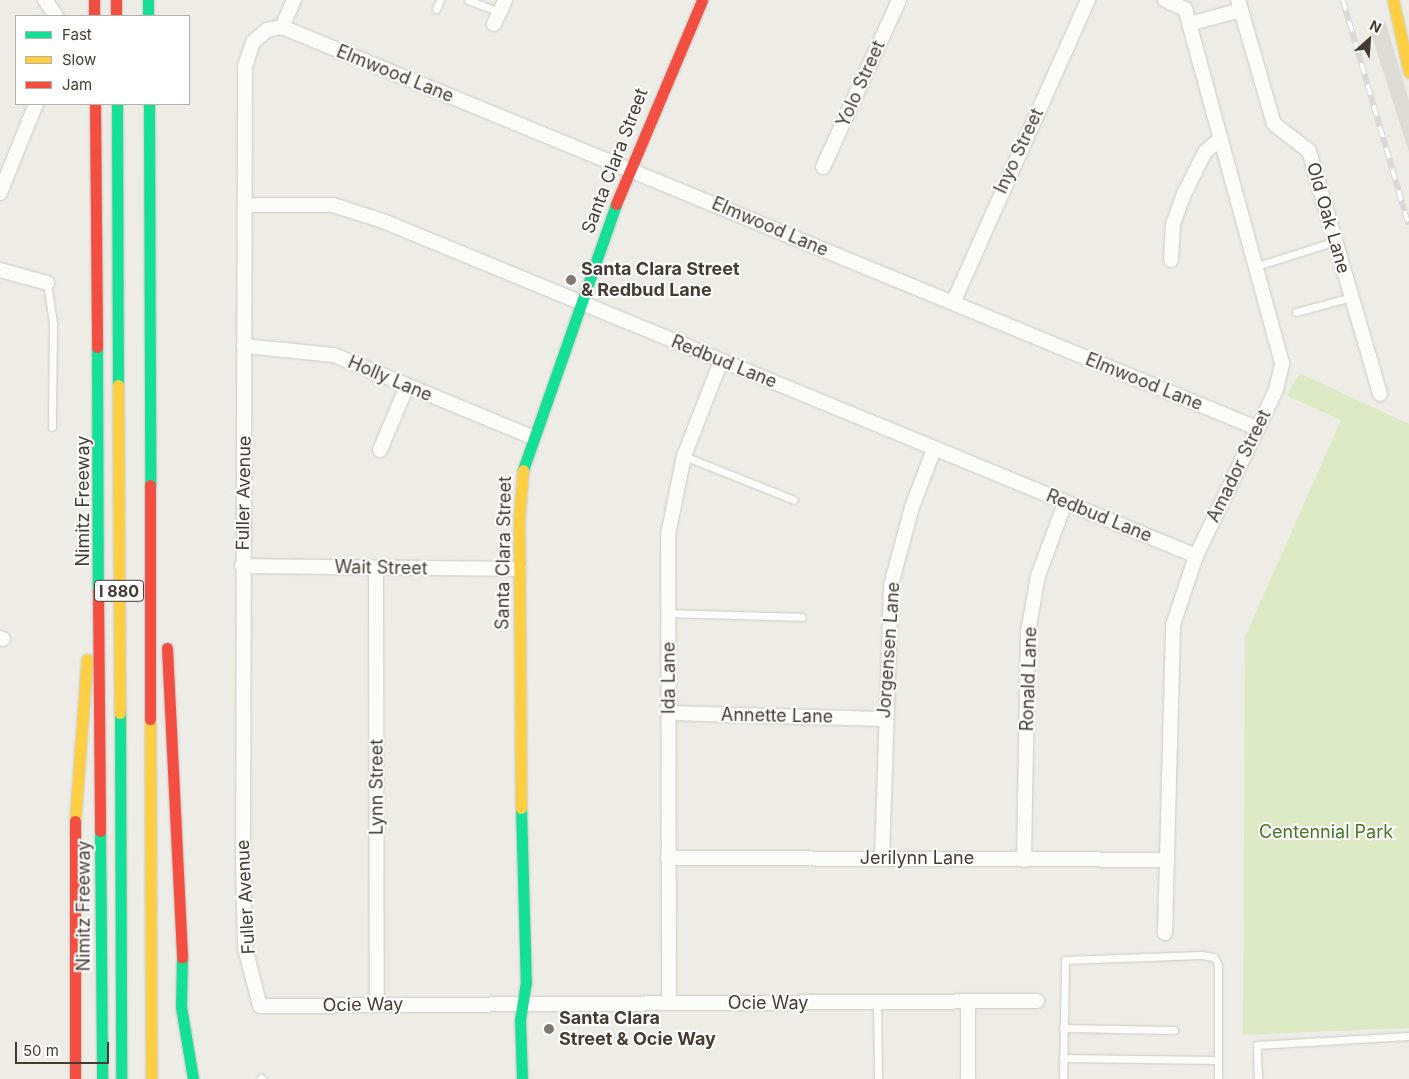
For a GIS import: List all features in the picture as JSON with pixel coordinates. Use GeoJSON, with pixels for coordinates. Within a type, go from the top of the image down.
{"type":"FeatureCollection","features":[{"type":"Feature","properties":{"kind":"main road"},"geometry":{"type":"LineString","coordinates":[[94,0],[94,15]]}},
{"type":"Feature","properties":{"kind":"main road"},"geometry":{"type":"LineString","coordinates":[[116,0],[116,15]]}},
{"type":"Feature","properties":{"kind":"main road"},"geometry":{"type":"LineString","coordinates":[[148,0],[148,15]]}},
{"type":"Feature","properties":{"kind":"main road","name":"Santa Clara Street"},"geometry":{"type":"LineString","coordinates":[[522,1079],[520,489],[530,436],[629,169],[702,0]]}},
{"type":"Feature","properties":{"kind":"main road"},"geometry":{"type":"LineString","coordinates":[[1392,0],[1409,72]]}},
{"type":"Feature","properties":{"kind":"main road","name":"Nimitz Freeway"},"geometry":{"type":"LineString","coordinates":[[95,105],[100,369],[102,1079]]}},
{"type":"Feature","properties":{"kind":"main road","name":"I 880"},"geometry":{"type":"LineString","coordinates":[[117,105],[122,1079]]}},
{"type":"Feature","properties":{"kind":"main road","name":"I 880"},"geometry":{"type":"LineString","coordinates":[[149,105],[152,590],[151,1079]]}},
{"type":"Feature","properties":{"kind":"main road"},"geometry":{"type":"LineString","coordinates":[[75,1079],[72,1001],[75,817],[89,640],[100,369]]}},
{"type":"Feature","properties":{"kind":"main road"},"geometry":{"type":"LineString","coordinates":[[152,590],[165,626],[182,930],[181,1007],[177,1071]]}},
{"type":"Feature","properties":{"kind":"main road"},"geometry":{"type":"LineString","coordinates":[[62,1062],[72,1001]]}},
{"type":"Feature","properties":{"kind":"main road"},"geometry":{"type":"LineString","coordinates":[[181,1007],[192,1079]]}},
{"type":"Feature","properties":{"kind":"street"},"geometry":{"type":"LineString","coordinates":[[45,0],[56,14]]}},
{"type":"Feature","properties":{"kind":"street"},"geometry":{"type":"LineString","coordinates":[[282,28],[294,0]]}},
{"type":"Feature","properties":{"kind":"street","name":"Yolo Street"},"geometry":{"type":"LineString","coordinates":[[823,167],[898,0]]}},
{"type":"Feature","properties":{"kind":"street","name":"Inyo Street"},"geometry":{"type":"LineString","coordinates":[[953,303],[1088,0]]}},
{"type":"Feature","properties":{"kind":"street","name":"Amador Street"},"geometry":{"type":"LineString","coordinates":[[1165,0],[1185,9],[1190,24],[1282,363],[1258,428],[1196,556],[1173,625],[1170,657],[1165,933]]}},
{"type":"Feature","properties":{"kind":"street"},"geometry":{"type":"LineString","coordinates":[[1190,24],[1239,5]]}},
{"type":"Feature","properties":{"kind":"street","name":"Old Oak Lane"},"geometry":{"type":"LineString","coordinates":[[1239,5],[1274,124],[1309,151],[1380,394]]}},
{"type":"Feature","properties":{"kind":"street","name":"Elmwood Lane"},"geometry":{"type":"LineString","coordinates":[[282,28],[1258,428]]}},
{"type":"Feature","properties":{"kind":"street","name":"Fuller Avenue"},"geometry":{"type":"LineString","coordinates":[[260,1006],[245,948],[242,566],[245,66],[253,42],[266,30],[282,28]]}},
{"type":"Feature","properties":{"kind":"street"},"geometry":{"type":"LineString","coordinates":[[0,193],[36,105]]}},
{"type":"Feature","properties":{"kind":"street"},"geometry":{"type":"LineString","coordinates":[[1171,260],[1173,224],[1184,194],[1205,152],[1220,139]]}},
{"type":"Feature","properties":{"kind":"street","name":"Redbud Lane"},"geometry":{"type":"LineString","coordinates":[[245,205],[333,205],[383,221],[1196,556]]}},
{"type":"Feature","properties":{"kind":"street"},"geometry":{"type":"LineString","coordinates":[[0,270],[47,282]]}},
{"type":"Feature","properties":{"kind":"street","name":"Holly Lane"},"geometry":{"type":"LineString","coordinates":[[244,346],[312,350],[530,436]]}},
{"type":"Feature","properties":{"kind":"street","name":"Ida Lane"},"geometry":{"type":"LineString","coordinates":[[669,1003],[668,535],[684,456],[721,361]]}},
{"type":"Feature","properties":{"kind":"street"},"geometry":{"type":"LineString","coordinates":[[380,450],[407,386]]}},
{"type":"Feature","properties":{"kind":"street","name":"Jorgensen Lane"},"geometry":{"type":"LineString","coordinates":[[882,858],[884,719],[891,585],[934,449]]}},
{"type":"Feature","properties":{"kind":"street","name":"Ronald Lane"},"geometry":{"type":"LineString","coordinates":[[1024,860],[1028,632],[1038,576],[1065,503]]}},
{"type":"Feature","properties":{"kind":"street","name":"Wait Street"},"geometry":{"type":"LineString","coordinates":[[242,566],[519,569]]}},
{"type":"Feature","properties":{"kind":"street","name":"Lynn Street"},"geometry":{"type":"LineString","coordinates":[[376,568],[377,1005]]}},
{"type":"Feature","properties":{"kind":"street","name":"Annette Lane"},"geometry":{"type":"LineString","coordinates":[[669,713],[884,719]]}},
{"type":"Feature","properties":{"kind":"street","name":"Jerilynn Lane"},"geometry":{"type":"LineString","coordinates":[[668,858],[1167,860]]}},
{"type":"Feature","properties":{"kind":"street"},"geometry":{"type":"LineString","coordinates":[[968,1001],[968,1079]]}},
{"type":"Feature","properties":{"kind":"street","name":"Ocie Way"},"geometry":{"type":"LineString","coordinates":[[260,1006],[523,1002],[1037,1001]]}},
{"type":"Feature","properties":{"kind":"lane"},"geometry":{"type":"LineString","coordinates":[[436,9],[440,0]]}},
{"type":"Feature","properties":{"kind":"lane"},"geometry":{"type":"LineString","coordinates":[[468,0],[500,12]]}},
{"type":"Feature","properties":{"kind":"lane"},"geometry":{"type":"LineString","coordinates":[[1257,266],[1336,242]]}},
{"type":"Feature","properties":{"kind":"lane"},"geometry":{"type":"LineString","coordinates":[[47,282],[53,323],[52,427]]}},
{"type":"Feature","properties":{"kind":"lane"},"geometry":{"type":"LineString","coordinates":[[1296,312],[1352,297]]}},
{"type":"Feature","properties":{"kind":"lane"},"geometry":{"type":"LineString","coordinates":[[684,456],[794,500]]}},
{"type":"Feature","properties":{"kind":"lane"},"geometry":{"type":"LineString","coordinates":[[668,613],[802,617]]}},
{"type":"Feature","properties":{"kind":"lane"},"geometry":{"type":"LineString","coordinates":[[1063,1079],[1062,967],[1069,956],[1214,957],[1218,965],[1218,1079]]}},
{"type":"Feature","properties":{"kind":"lane"},"geometry":{"type":"LineString","coordinates":[[877,1002],[878,1079]]}},
{"type":"Feature","properties":{"kind":"lane"},"geometry":{"type":"LineString","coordinates":[[1063,1028],[1174,1030]]}},
{"type":"Feature","properties":{"kind":"lane"},"geometry":{"type":"LineString","coordinates":[[1258,1079],[1257,1045],[1409,1036]]}},
{"type":"Feature","properties":{"kind":"lane"},"geometry":{"type":"LineString","coordinates":[[1063,1058],[1218,1060]]}},
{"type":"Feature","properties":{"kind":"green space","name":"Centennial Park"},"geometry":{"type":"Polygon","coordinates":[[[1299,373],[1409,424],[1409,1028],[1243,1035],[1245,637],[1341,420],[1287,396],[1299,373]]]}},
{"type":"Feature","properties":{"kind":"shaded area"},"geometry":{"type":"Polygon","coordinates":[[[1385,20],[1409,101],[1409,152],[1371,33],[1385,20]]]}},
{"type":"Feature","properties":{"kind":"railway"},"geometry":{"type":"LineString","coordinates":[[1343,0],[1409,225]]}},
{"type":"Feature","properties":{"kind":"traffic: fast"},"geometry":{"type":"LineString","coordinates":[[148,0],[148,15]]}},
{"type":"Feature","properties":{"kind":"traffic: fast"},"geometry":{"type":"LineString","coordinates":[[117,105],[118,385]]}},
{"type":"Feature","properties":{"kind":"traffic: fast"},"geometry":{"type":"LineString","coordinates":[[149,105],[150,485]]}},
{"type":"Feature","properties":{"kind":"traffic: fast"},"geometry":{"type":"LineString","coordinates":[[523,470],[616,204]]}},
{"type":"Feature","properties":{"kind":"traffic: fast"},"geometry":{"type":"LineString","coordinates":[[97,347],[98,591]]}},
{"type":"Feature","properties":{"kind":"traffic: fast"},"geometry":{"type":"LineString","coordinates":[[120,713],[121,1079]]}},
{"type":"Feature","properties":{"kind":"traffic: fast"},"geometry":{"type":"LineString","coordinates":[[521,808],[526,982],[520,1019],[522,1079]]}},
{"type":"Feature","properties":{"kind":"traffic: fast"},"geometry":{"type":"LineString","coordinates":[[100,831],[102,1079]]}},
{"type":"Feature","properties":{"kind":"traffic: fast"},"geometry":{"type":"LineString","coordinates":[[182,958],[181,1007],[193,1079]]}},
{"type":"Feature","properties":{"kind":"traffic: slow"},"geometry":{"type":"LineString","coordinates":[[1393,0],[1409,72]]}},
{"type":"Feature","properties":{"kind":"traffic: slow"},"geometry":{"type":"LineString","coordinates":[[118,385],[120,713]]}},
{"type":"Feature","properties":{"kind":"traffic: slow"},"geometry":{"type":"LineString","coordinates":[[521,808],[519,518],[523,470]]}},
{"type":"Feature","properties":{"kind":"traffic: slow"},"geometry":{"type":"LineString","coordinates":[[75,821],[87,659]]}},
{"type":"Feature","properties":{"kind":"traffic: slow"},"geometry":{"type":"LineString","coordinates":[[150,719],[151,1079]]}},
{"type":"Feature","properties":{"kind":"traffic: jam"},"geometry":{"type":"LineString","coordinates":[[94,0],[94,15]]}},
{"type":"Feature","properties":{"kind":"traffic: jam"},"geometry":{"type":"LineString","coordinates":[[116,0],[116,15]]}},
{"type":"Feature","properties":{"kind":"traffic: jam"},"geometry":{"type":"LineString","coordinates":[[616,204],[702,0]]}},
{"type":"Feature","properties":{"kind":"traffic: jam"},"geometry":{"type":"LineString","coordinates":[[95,105],[97,347]]}},
{"type":"Feature","properties":{"kind":"traffic: jam"},"geometry":{"type":"LineString","coordinates":[[150,485],[150,719]]}},
{"type":"Feature","properties":{"kind":"traffic: jam"},"geometry":{"type":"LineString","coordinates":[[98,591],[100,831]]}},
{"type":"Feature","properties":{"kind":"traffic: jam"},"geometry":{"type":"LineString","coordinates":[[167,648],[182,958]]}},
{"type":"Feature","properties":{"kind":"traffic: jam"},"geometry":{"type":"LineString","coordinates":[[75,821],[75,1079]]}},
{"type":"Feature","properties":{"kind":"place","name":"Santa Clara Street & Redbud Lane"},"geometry":{"type":"Point","coordinates":[571,280]}},
{"type":"Feature","properties":{"kind":"place","name":"Santa Clara Street & Ocie Way"},"geometry":{"type":"Point","coordinates":[549,1029]}}]}
